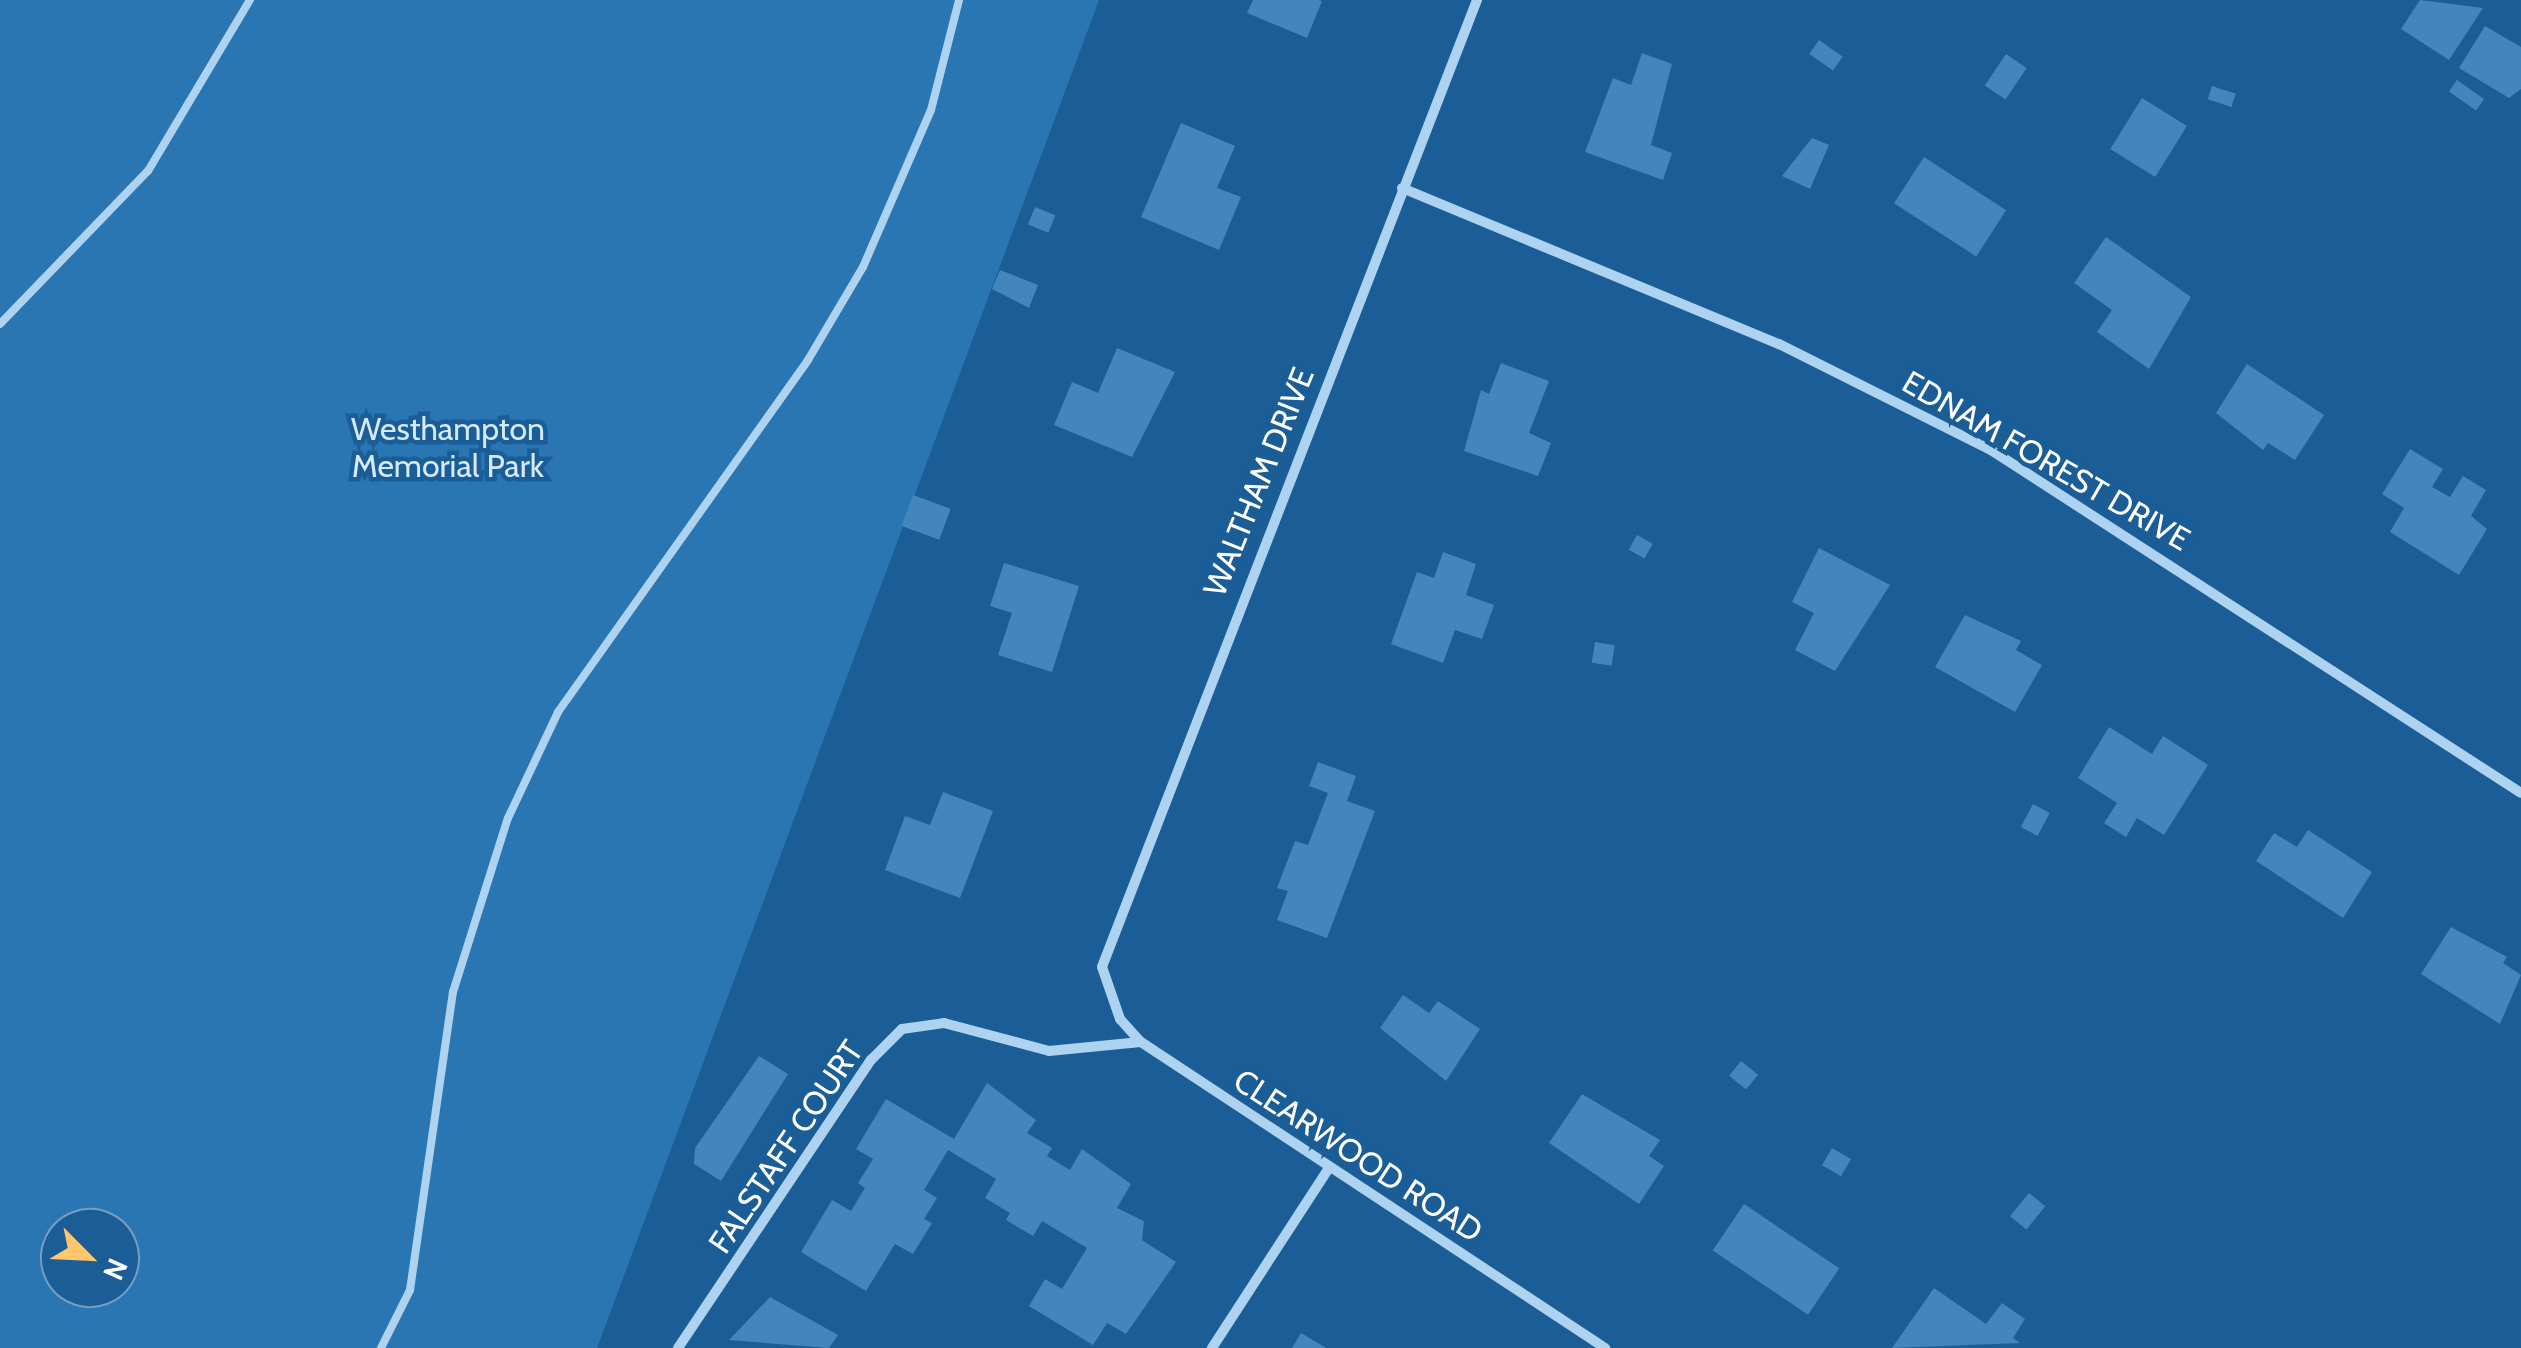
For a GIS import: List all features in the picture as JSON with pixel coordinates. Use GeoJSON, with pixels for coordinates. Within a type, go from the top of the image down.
{"type":"FeatureCollection","features":[{"type":"Feature","properties":{"kind":"street","name":"WALTHAM DRIVE"},"geometry":{"type":"LineString","coordinates":[[1105,987],[1116,914],[1476,0]]}},
{"type":"Feature","properties":{"kind":"street","name":"EDNAM FOREST DRIVE"},"geometry":{"type":"LineString","coordinates":[[1402,188],[1779,344],[1991,450],[2521,793]]}},
{"type":"Feature","properties":{"kind":"street","name":"CLEARWOOD ROAD"},"geometry":{"type":"LineString","coordinates":[[1105,987],[1140,1042],[1605,1348]]}},
{"type":"Feature","properties":{"kind":"street","name":"FALSTAFF COURT"},"geometry":{"type":"LineString","coordinates":[[678,1348],[871,1060],[902,1029],[944,1023],[1049,1051],[1140,1042]]}},
{"type":"Feature","properties":{"kind":"street"},"geometry":{"type":"LineString","coordinates":[[1212,1348],[1329,1168]]}},
{"type":"Feature","properties":{"kind":"lane"},"geometry":{"type":"LineString","coordinates":[[0,324],[148,171],[250,0]]}},
{"type":"Feature","properties":{"kind":"lane"},"geometry":{"type":"LineString","coordinates":[[381,1348],[410,1290],[453,992],[508,818],[569,695],[808,360],[863,267],[930,110],[960,0]]}},
{"type":"Feature","properties":{"kind":"green space","name":"Westhampton Memorial Park"},"geometry":{"type":"Polygon","coordinates":[[[0,0],[1099,0],[597,1348],[0,1348],[0,0]]]}},
{"type":"Feature","properties":{"kind":"building"},"geometry":{"type":"Polygon","coordinates":[[[1253,0],[1322,1],[1307,38],[1247,13],[1253,0]]]}},
{"type":"Feature","properties":{"kind":"building"},"geometry":{"type":"Polygon","coordinates":[[[2420,0],[2483,8],[2449,60],[2401,29],[2420,0]]]}},
{"type":"Feature","properties":{"kind":"building"},"geometry":{"type":"Polygon","coordinates":[[[2485,26],[2521,47],[2521,89],[2509,98],[2459,68],[2485,26]]]}},
{"type":"Feature","properties":{"kind":"building"},"geometry":{"type":"Polygon","coordinates":[[[1819,40],[1843,57],[1833,71],[1809,54],[1819,40]]]}},
{"type":"Feature","properties":{"kind":"building"},"geometry":{"type":"Polygon","coordinates":[[[1642,53],[1672,64],[1651,145],[1672,153],[1663,180],[1585,152],[1613,78],[1631,85],[1642,53]]]}},
{"type":"Feature","properties":{"kind":"building"},"geometry":{"type":"Polygon","coordinates":[[[2006,54],[2027,68],[2005,99],[1985,86],[2006,54]]]}},
{"type":"Feature","properties":{"kind":"building"},"geometry":{"type":"Polygon","coordinates":[[[2457,80],[2484,99],[2476,110],[2449,91],[2457,80]]]}},
{"type":"Feature","properties":{"kind":"building"},"geometry":{"type":"Polygon","coordinates":[[[2212,86],[2236,94],[2231,107],[2208,99],[2212,86]]]}},
{"type":"Feature","properties":{"kind":"building"},"geometry":{"type":"Polygon","coordinates":[[[2142,98],[2187,126],[2155,177],[2110,149],[2142,98]]]}},
{"type":"Feature","properties":{"kind":"building"},"geometry":{"type":"Polygon","coordinates":[[[1181,123],[1235,146],[1217,188],[1241,197],[1219,250],[1141,217],[1181,123]]]}},
{"type":"Feature","properties":{"kind":"building"},"geometry":{"type":"Polygon","coordinates":[[[1812,138],[1829,145],[1810,189],[1782,176],[1812,138]]]}},
{"type":"Feature","properties":{"kind":"building"},"geometry":{"type":"Polygon","coordinates":[[[1924,157],[2006,210],[1976,257],[1894,203],[1924,157]]]}},
{"type":"Feature","properties":{"kind":"building"},"geometry":{"type":"Polygon","coordinates":[[[1035,207],[1055,215],[1048,233],[1028,225],[1035,207]]]}},
{"type":"Feature","properties":{"kind":"building"},"geometry":{"type":"Polygon","coordinates":[[[2106,237],[2191,297],[2149,369],[2097,332],[2112,310],[2074,283],[2106,237]]]}},
{"type":"Feature","properties":{"kind":"building"},"geometry":{"type":"Polygon","coordinates":[[[1000,270],[1038,285],[1029,308],[992,289],[1000,270]]]}},
{"type":"Feature","properties":{"kind":"building"},"geometry":{"type":"Polygon","coordinates":[[[1117,348],[1175,372],[1132,457],[1054,425],[1072,382],[1098,393],[1117,348]]]}},
{"type":"Feature","properties":{"kind":"building"},"geometry":{"type":"Polygon","coordinates":[[[1501,363],[1549,381],[1529,433],[1551,443],[1538,476],[1464,451],[1481,390],[1489,394],[1501,363]]]}},
{"type":"Feature","properties":{"kind":"building"},"geometry":{"type":"Polygon","coordinates":[[[2247,364],[2324,415],[2295,460],[2268,443],[2263,450],[2216,413],[2247,364]]]}},
{"type":"Feature","properties":{"kind":"building"},"geometry":{"type":"Polygon","coordinates":[[[2410,449],[2443,469],[2432,487],[2450,497],[2463,476],[2486,490],[2471,516],[2487,529],[2459,575],[2390,532],[2404,508],[2382,494],[2410,449]]]}},
{"type":"Feature","properties":{"kind":"building"},"geometry":{"type":"Polygon","coordinates":[[[913,495],[951,509],[939,540],[902,526],[913,495]]]}},
{"type":"Feature","properties":{"kind":"building"},"geometry":{"type":"Polygon","coordinates":[[[1637,535],[1653,544],[1645,559],[1629,550],[1637,535]]]}},
{"type":"Feature","properties":{"kind":"building"},"geometry":{"type":"Polygon","coordinates":[[[1819,548],[1890,585],[1835,671],[1795,650],[1814,613],[1792,602],[1819,548]]]}},
{"type":"Feature","properties":{"kind":"building"},"geometry":{"type":"Polygon","coordinates":[[[1443,552],[1476,564],[1466,595],[1494,605],[1482,639],[1455,630],[1443,663],[1391,644],[1417,572],[1434,578],[1443,552]]]}},
{"type":"Feature","properties":{"kind":"building"},"geometry":{"type":"Polygon","coordinates":[[[1004,563],[1079,586],[1052,672],[998,655],[1012,613],[990,606],[1004,563]]]}},
{"type":"Feature","properties":{"kind":"building"},"geometry":{"type":"Polygon","coordinates":[[[1965,615],[2021,641],[2016,650],[2042,665],[2015,712],[1935,667],[1965,615]]]}},
{"type":"Feature","properties":{"kind":"building"},"geometry":{"type":"Polygon","coordinates":[[[1595,642],[1615,645],[1611,666],[1592,663],[1595,642]]]}},
{"type":"Feature","properties":{"kind":"building"},"geometry":{"type":"Polygon","coordinates":[[[2109,727],[2152,754],[2163,736],[2208,765],[2164,835],[2137,818],[2126,837],[2104,823],[2117,803],[2078,778],[2109,727]]]}},
{"type":"Feature","properties":{"kind":"building"},"geometry":{"type":"Polygon","coordinates":[[[1318,762],[1356,776],[1347,801],[1375,811],[1327,938],[1277,920],[1288,891],[1277,888],[1295,841],[1308,845],[1328,793],[1309,786],[1318,762]]]}},
{"type":"Feature","properties":{"kind":"building"},"geometry":{"type":"Polygon","coordinates":[[[943,792],[993,811],[960,898],[885,870],[905,816],[930,825],[943,792]]]}},
{"type":"Feature","properties":{"kind":"building"},"geometry":{"type":"Polygon","coordinates":[[[2033,804],[2050,813],[2038,836],[2021,827],[2033,804]]]}},
{"type":"Feature","properties":{"kind":"building"},"geometry":{"type":"Polygon","coordinates":[[[2308,830],[2372,872],[2343,918],[2256,861],[2274,833],[2297,847],[2308,830]]]}},
{"type":"Feature","properties":{"kind":"building"},"geometry":{"type":"Polygon","coordinates":[[[2451,927],[2507,957],[2503,963],[2521,975],[2500,1024],[2421,974],[2451,927]]]}},
{"type":"Feature","properties":{"kind":"building"},"geometry":{"type":"Polygon","coordinates":[[[1403,995],[1429,1013],[1438,1001],[1480,1029],[1446,1081],[1380,1028],[1403,995]]]}},
{"type":"Feature","properties":{"kind":"building"},"geometry":{"type":"Polygon","coordinates":[[[759,1056],[788,1074],[721,1181],[694,1164],[695,1148],[759,1056]]]}},
{"type":"Feature","properties":{"kind":"building"},"geometry":{"type":"Polygon","coordinates":[[[1741,1061],[1758,1075],[1746,1090],[1729,1076],[1741,1061]]]}},
{"type":"Feature","properties":{"kind":"building"},"geometry":{"type":"Polygon","coordinates":[[[987,1083],[1036,1120],[1027,1133],[1052,1148],[1047,1156],[1070,1170],[1082,1149],[1131,1184],[1117,1208],[1144,1221],[1142,1240],[1176,1262],[1126,1334],[1107,1323],[1093,1345],[1029,1306],[1045,1279],[1062,1289],[1087,1248],[1042,1221],[1033,1236],[1006,1220],[1010,1213],[985,1198],[996,1179],[948,1150],[924,1190],[937,1198],[924,1219],[932,1223],[913,1254],[895,1244],[866,1291],[801,1252],[832,1200],[851,1211],[865,1188],[858,1183],[873,1159],[856,1149],[886,1099],[954,1139],[987,1083]]]}},
{"type":"Feature","properties":{"kind":"building"},"geometry":{"type":"Polygon","coordinates":[[[1582,1094],[1660,1140],[1649,1156],[1664,1166],[1639,1204],[1549,1143],[1582,1094]]]}},
{"type":"Feature","properties":{"kind":"building"},"geometry":{"type":"Polygon","coordinates":[[[1832,1148],[1851,1159],[1841,1176],[1822,1165],[1832,1148]]]}},
{"type":"Feature","properties":{"kind":"building"},"geometry":{"type":"Polygon","coordinates":[[[2029,1193],[2045,1206],[2026,1230],[2010,1216],[2029,1193]]]}},
{"type":"Feature","properties":{"kind":"building"},"geometry":{"type":"Polygon","coordinates":[[[1744,1204],[1839,1268],[1808,1315],[1713,1250],[1744,1204]]]}},
{"type":"Feature","properties":{"kind":"building"},"geometry":{"type":"Polygon","coordinates":[[[1934,1288],[1986,1324],[2002,1303],[2025,1319],[2013,1338],[2020,1343],[1892,1348],[1934,1288]]]}},
{"type":"Feature","properties":{"kind":"building"},"geometry":{"type":"Polygon","coordinates":[[[770,1297],[838,1335],[829,1348],[729,1340],[770,1297]]]}},
{"type":"Feature","properties":{"kind":"building"},"geometry":{"type":"Polygon","coordinates":[[[1301,1333],[1326,1348],[1292,1348],[1301,1333]]]}}]}
